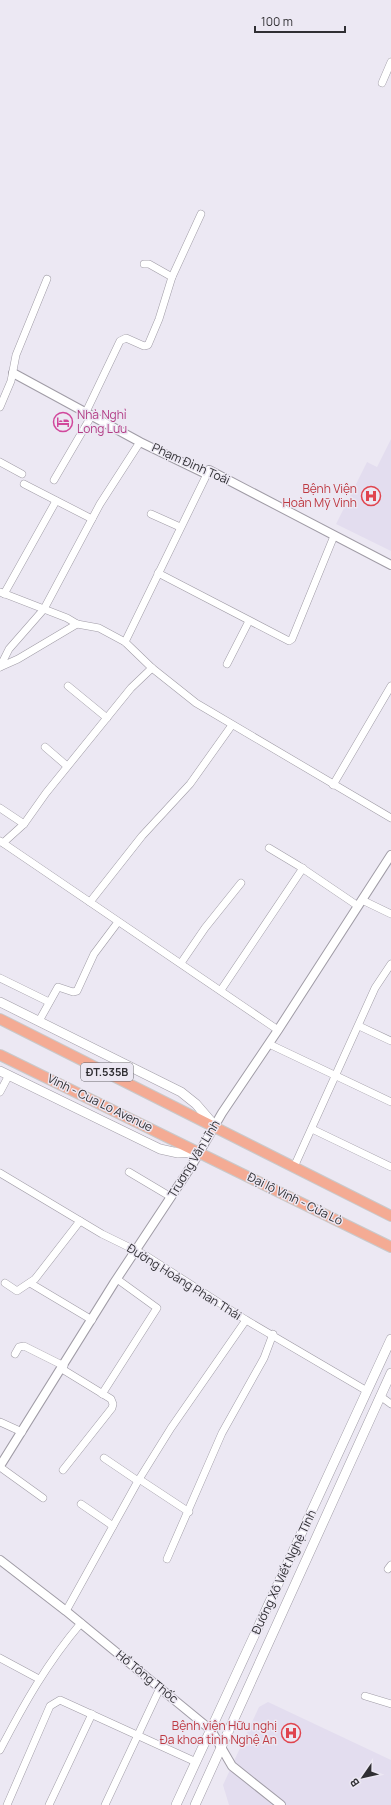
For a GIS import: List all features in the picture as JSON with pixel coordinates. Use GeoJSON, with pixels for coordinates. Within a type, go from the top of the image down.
{"type":"FeatureCollection","features":[{"type":"Feature","properties":{"kind":"main road"},"geometry":{"type":"LineString","coordinates":[[0,1002],[181,1092],[196,1104],[215,1126],[391,1216]]}},
{"type":"Feature","properties":{"kind":"main road","name":"ĐT.535B"},"geometry":{"type":"LineString","coordinates":[[0,1019],[215,1126]]}},
{"type":"Feature","properties":{"kind":"main road","name":"Vinh - Cua Lo Avenue"},"geometry":{"type":"LineString","coordinates":[[0,1055],[200,1152]]}},
{"type":"Feature","properties":{"kind":"main road"},"geometry":{"type":"LineString","coordinates":[[0,1071],[160,1149],[178,1153],[200,1152]]}},
{"type":"Feature","properties":{"kind":"main road","name":"Đại lộ Vinh - Cửa Lò"},"geometry":{"type":"LineString","coordinates":[[200,1152],[388,1244]]}},
{"type":"Feature","properties":{"kind":"main road","name":"Đường Xô Viết Nghệ Tĩnh"},"geometry":{"type":"LineString","coordinates":[[176,1805],[391,1339]]}},
{"type":"Feature","properties":{"kind":"main road","name":"Đường Xô Viết Nghệ Tĩnh"},"geometry":{"type":"LineString","coordinates":[[195,1805],[222,1749],[391,1372]]}},
{"type":"Feature","properties":{"kind":"street"},"geometry":{"type":"LineString","coordinates":[[382,83],[391,62]]}},
{"type":"Feature","properties":{"kind":"street"},"geometry":{"type":"LineString","coordinates":[[54,480],[89,414],[120,340],[126,338],[144,346],[148,345],[172,276],[201,214]]}},
{"type":"Feature","properties":{"kind":"street"},"geometry":{"type":"LineString","coordinates":[[144,264],[149,264],[172,276]]}},
{"type":"Feature","properties":{"kind":"street"},"geometry":{"type":"LineString","coordinates":[[0,407],[13,373],[16,355],[47,279]]}},
{"type":"Feature","properties":{"kind":"street","name":"Phạm Đình Toái"},"geometry":{"type":"LineString","coordinates":[[13,373],[140,442],[204,473],[209,470],[391,565]]}},
{"type":"Feature","properties":{"kind":"street"},"geometry":{"type":"LineString","coordinates":[[0,667],[3,654],[44,609],[100,504],[140,442]]}},
{"type":"Feature","properties":{"kind":"street"},"geometry":{"type":"LineString","coordinates":[[0,462],[22,474]]}},
{"type":"Feature","properties":{"kind":"street"},"geometry":{"type":"LineString","coordinates":[[125,642],[209,470]]}},
{"type":"Feature","properties":{"kind":"street"},"geometry":{"type":"LineString","coordinates":[[24,484],[92,519]]}},
{"type":"Feature","properties":{"kind":"street"},"geometry":{"type":"LineString","coordinates":[[56,501],[2,593],[71,620],[77,624],[98,628],[125,642],[152,668],[196,702],[332,785],[391,818]]}},
{"type":"Feature","properties":{"kind":"street"},"geometry":{"type":"LineString","coordinates":[[151,514],[180,528]]}},
{"type":"Feature","properties":{"kind":"street"},"geometry":{"type":"LineString","coordinates":[[158,573],[286,641],[291,640],[334,536]]}},
{"type":"Feature","properties":{"kind":"street"},"geometry":{"type":"LineString","coordinates":[[227,664],[249,621]]}},
{"type":"Feature","properties":{"kind":"street"},"geometry":{"type":"LineString","coordinates":[[0,667],[18,659],[77,624]]}},
{"type":"Feature","properties":{"kind":"street"},"geometry":{"type":"LineString","coordinates":[[152,668],[131,688],[80,754],[67,766],[24,824],[2,842],[278,1030]]}},
{"type":"Feature","properties":{"kind":"street"},"geometry":{"type":"LineString","coordinates":[[68,686],[107,718]]}},
{"type":"Feature","properties":{"kind":"street"},"geometry":{"type":"LineString","coordinates":[[332,785],[391,686]]}},
{"type":"Feature","properties":{"kind":"street"},"geometry":{"type":"LineString","coordinates":[[90,902],[142,836],[190,784],[232,725]]}},
{"type":"Feature","properties":{"kind":"street"},"geometry":{"type":"LineString","coordinates":[[45,747],[67,766]]}},
{"type":"Feature","properties":{"kind":"street"},"geometry":{"type":"LineString","coordinates":[[0,808],[24,824]]}},
{"type":"Feature","properties":{"kind":"street"},"geometry":{"type":"LineString","coordinates":[[269,848],[360,903],[391,914]]}},
{"type":"Feature","properties":{"kind":"street","name":"Trương Văn Lĩnh"},"geometry":{"type":"LineString","coordinates":[[0,1467],[117,1279],[391,855]]}},
{"type":"Feature","properties":{"kind":"street"},"geometry":{"type":"LineString","coordinates":[[220,990],[303,868]]}},
{"type":"Feature","properties":{"kind":"street"},"geometry":{"type":"LineString","coordinates":[[181,964],[241,883]]}},
{"type":"Feature","properties":{"kind":"street"},"geometry":{"type":"LineString","coordinates":[[39,1021],[58,987],[74,992],[77,991],[94,954],[118,922]]}},
{"type":"Feature","properties":{"kind":"street"},"geometry":{"type":"LineString","coordinates":[[294,1167],[378,982],[390,968]]}},
{"type":"Feature","properties":{"kind":"street"},"geometry":{"type":"LineString","coordinates":[[0,978],[49,1002]]}},
{"type":"Feature","properties":{"kind":"street"},"geometry":{"type":"LineString","coordinates":[[359,1026],[391,1041]]}},
{"type":"Feature","properties":{"kind":"street"},"geometry":{"type":"LineString","coordinates":[[269,1044],[391,1102]]}},
{"type":"Feature","properties":{"kind":"street"},"geometry":{"type":"LineString","coordinates":[[0,1092],[9,1075]]}},
{"type":"Feature","properties":{"kind":"street"},"geometry":{"type":"LineString","coordinates":[[312,1128],[391,1167]]}},
{"type":"Feature","properties":{"kind":"street"},"geometry":{"type":"LineString","coordinates":[[129,1172],[171,1197]]}},
{"type":"Feature","properties":{"kind":"street","name":"Đường Hoàng Phan Thái"},"geometry":{"type":"LineString","coordinates":[[0,1173],[80,1221],[136,1251],[246,1320],[367,1391]]}},
{"type":"Feature","properties":{"kind":"street"},"geometry":{"type":"LineString","coordinates":[[5,1283],[17,1291],[30,1283],[80,1221]]}},
{"type":"Feature","properties":{"kind":"street"},"geometry":{"type":"LineString","coordinates":[[102,1394],[157,1308],[117,1279]]}},
{"type":"Feature","properties":{"kind":"street"},"geometry":{"type":"LineString","coordinates":[[30,1283],[92,1320]]}},
{"type":"Feature","properties":{"kind":"street"},"geometry":{"type":"LineString","coordinates":[[66,1611],[139,1480],[171,1428],[246,1320]]}},
{"type":"Feature","properties":{"kind":"street"},"geometry":{"type":"LineString","coordinates":[[167,1559],[189,1512],[222,1434],[264,1358],[272,1334]]}},
{"type":"Feature","properties":{"kind":"street"},"geometry":{"type":"LineString","coordinates":[[15,1354],[19,1347],[24,1346],[63,1368],[112,1401],[112,1408],[63,1470]]}},
{"type":"Feature","properties":{"kind":"street"},"geometry":{"type":"LineString","coordinates":[[380,1396],[391,1404]]}},
{"type":"Feature","properties":{"kind":"street"},"geometry":{"type":"LineString","coordinates":[[0,1422],[22,1432]]}},
{"type":"Feature","properties":{"kind":"street"},"geometry":{"type":"LineString","coordinates":[[104,1458],[189,1512]]}},
{"type":"Feature","properties":{"kind":"street"},"geometry":{"type":"LineString","coordinates":[[0,1467],[43,1498]]}},
{"type":"Feature","properties":{"kind":"street"},"geometry":{"type":"LineString","coordinates":[[81,1504],[113,1526]]}},
{"type":"Feature","properties":{"kind":"street","name":"Hồ Tông Thốc"},"geometry":{"type":"LineString","coordinates":[[0,1560],[66,1611],[211,1730],[232,1766],[281,1805]]}},
{"type":"Feature","properties":{"kind":"street"},"geometry":{"type":"LineString","coordinates":[[0,1750],[39,1679],[58,1650],[81,1624]]}},
{"type":"Feature","properties":{"kind":"street"},"geometry":{"type":"LineString","coordinates":[[0,1658],[39,1679]]}},
{"type":"Feature","properties":{"kind":"street"},"geometry":{"type":"LineString","coordinates":[[105,1805],[160,1688]]}},
{"type":"Feature","properties":{"kind":"street"},"geometry":{"type":"LineString","coordinates":[[365,1696],[391,1704]]}},
{"type":"Feature","properties":{"kind":"street"},"geometry":{"type":"LineString","coordinates":[[7,1805],[50,1706],[60,1700],[196,1762]]}},
{"type":"Feature","properties":{"kind":"street"},"geometry":{"type":"LineString","coordinates":[[49,1805],[92,1714]]}},
{"type":"Feature","properties":{"kind":"shaded area","name":"Bệnh Viện Hoàn Mỹ Vinh"},"geometry":{"type":"Polygon","coordinates":[[[391,439],[391,551],[336,524],[367,462],[377,467],[391,439]]]}},
{"type":"Feature","properties":{"kind":"shaded area","name":"Bệnh viện Hữu nghị Đa khoa tỉnh Nghệ An"},"geometry":{"type":"Polygon","coordinates":[[[268,1702],[391,1760],[391,1805],[229,1805],[223,1785],[259,1707],[268,1702]]]}},
{"type":"Feature","properties":{"kind":"place","name":"Nhà Nghỉ Long Lưu"},"geometry":{"type":"Point","coordinates":[63,422]}},
{"type":"Feature","properties":{"kind":"place","name":"Bệnh Viện Hoàn Mỹ Vinh"},"geometry":{"type":"Point","coordinates":[371,496]}},
{"type":"Feature","properties":{"kind":"place","name":"Bệnh viện Hữu nghị Đa khoa tỉnh Nghệ An"},"geometry":{"type":"Point","coordinates":[291,1733]}}]}
